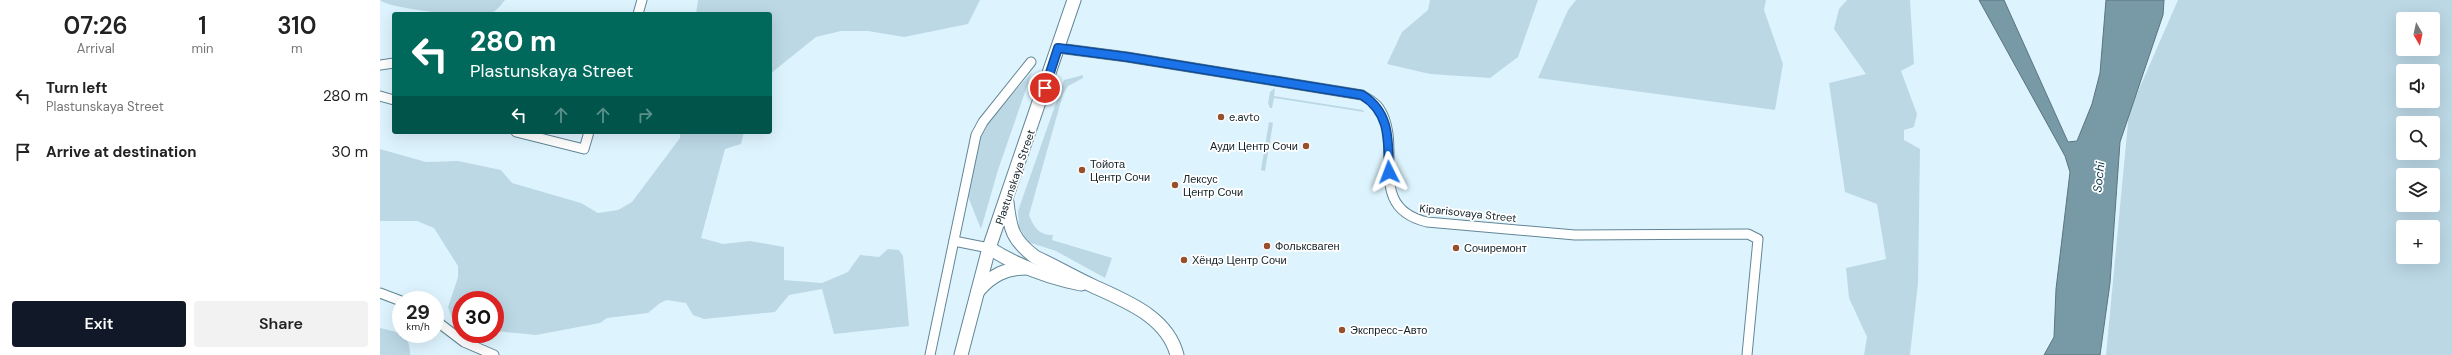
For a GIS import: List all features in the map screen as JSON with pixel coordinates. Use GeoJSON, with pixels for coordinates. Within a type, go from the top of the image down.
{"type":"FeatureCollection","features":[{"type":"Feature","properties":{"kind":"main road","name":"Plastunskaya Street"},"geometry":{"type":"LineString","coordinates":[[961,355],[990,248],[1074,0]]}},
{"type":"Feature","properties":{"kind":"main road"},"geometry":{"type":"LineString","coordinates":[[1007,198],[1011,229],[1016,240],[1033,263]]}},
{"type":"Feature","properties":{"kind":"main road"},"geometry":{"type":"LineString","coordinates":[[990,248],[1005,249],[1033,263],[1072,274],[1150,316],[1170,338],[1177,355]]}},
{"type":"Feature","properties":{"kind":"main road"},"geometry":{"type":"LineString","coordinates":[[977,292],[996,274],[1033,263]]}},
{"type":"Feature","properties":{"kind":"street"},"geometry":{"type":"LineString","coordinates":[[639,12],[642,0]]}},
{"type":"Feature","properties":{"kind":"street","name":"Kiparisovaya Street"},"geometry":{"type":"LineString","coordinates":[[1058,48],[1127,57],[1362,95],[1379,108],[1387,132],[1392,196],[1406,215],[1412,219],[1427,222],[1575,235],[1748,234],[1758,239],[1747,355]]}},
{"type":"Feature","properties":{"kind":"street"},"geometry":{"type":"LineString","coordinates":[[930,355],[976,135],[983,122],[1031,62]]}},
{"type":"Feature","properties":{"kind":"street"},"geometry":{"type":"LineString","coordinates":[[380,65],[392,63]]}},
{"type":"Feature","properties":{"kind":"street"},"geometry":{"type":"LineString","coordinates":[[380,96],[392,99]]}},
{"type":"Feature","properties":{"kind":"street"},"geometry":{"type":"LineString","coordinates":[[524,134],[584,150],[588,134]]}},
{"type":"Feature","properties":{"kind":"street"},"geometry":{"type":"LineString","coordinates":[[954,241],[990,248]]}},
{"type":"Feature","properties":{"kind":"street"},"geometry":{"type":"LineString","coordinates":[[380,293],[392,298]]}},
{"type":"Feature","properties":{"kind":"street"},"geometry":{"type":"LineString","coordinates":[[444,327],[464,342],[494,355]]}},
{"type":"Feature","properties":{"kind":"shaded area"},"geometry":{"type":"Polygon","coordinates":[[[380,0],[505,0],[494,12],[432,12],[399,7],[380,0]]]}},
{"type":"Feature","properties":{"kind":"shaded area"},"geometry":{"type":"Polygon","coordinates":[[[698,0],[980,0],[968,24],[904,37],[868,31],[841,31],[816,37],[772,72],[772,12],[696,12],[698,0]]]}},
{"type":"Feature","properties":{"kind":"shaded area"},"geometry":{"type":"Polygon","coordinates":[[[1430,0],[1538,0],[1518,57],[1490,78],[1430,74],[1387,64],[1402,32],[1428,10],[1430,0]]]}},
{"type":"Feature","properties":{"kind":"shaded area"},"geometry":{"type":"Polygon","coordinates":[[[1576,0],[1766,0],[1764,10],[1783,64],[1775,110],[1538,78],[1568,10],[1576,0]]]}},
{"type":"Feature","properties":{"kind":"shaded area"},"geometry":{"type":"Polygon","coordinates":[[[1847,0],[1910,0],[1914,64],[1901,71],[1917,114],[1914,127],[1904,130],[1904,140],[1920,149],[1918,283],[1910,355],[1864,355],[1867,337],[1849,298],[1846,268],[1886,259],[1877,204],[1845,192],[1829,83],[1866,74],[1834,29],[1839,9],[1847,0]]]}},
{"type":"Feature","properties":{"kind":"shaded area"},"geometry":{"type":"Polygon","coordinates":[[[2178,0],[2452,0],[2452,355],[2106,355],[2129,112],[2178,0]]]}},
{"type":"Feature","properties":{"kind":"shaded area"},"geometry":{"type":"Polygon","coordinates":[[[1032,72],[998,170],[981,229],[967,194],[977,143],[988,121],[1032,72]]]}},
{"type":"Feature","properties":{"kind":"shaded area"},"geometry":{"type":"Polygon","coordinates":[[[1083,75],[1083,78],[1068,86],[1063,94],[1029,215],[1037,230],[1044,234],[1053,235],[1052,240],[1112,258],[1105,278],[1056,251],[1028,242],[1019,227],[1018,211],[1064,80],[1083,75]]]}},
{"type":"Feature","properties":{"kind":"shaded area"},"geometry":{"type":"Polygon","coordinates":[[[1275,88],[1274,96],[1363,110],[1364,112],[1274,98],[1272,108],[1270,108],[1268,103],[1270,92],[1275,88]]]}},
{"type":"Feature","properties":{"kind":"shaded area"},"geometry":{"type":"Polygon","coordinates":[[[1269,122],[1273,123],[1265,171],[1261,170],[1269,122]]]}},
{"type":"Feature","properties":{"kind":"shaded area"},"geometry":{"type":"Polygon","coordinates":[[[680,134],[744,134],[741,144],[725,149],[701,238],[723,244],[750,241],[784,247],[784,280],[822,283],[848,272],[860,255],[879,257],[888,249],[899,250],[903,256],[909,326],[834,334],[822,289],[789,295],[775,312],[704,319],[693,315],[686,303],[667,300],[660,303],[648,313],[607,318],[600,323],[536,335],[504,332],[504,291],[453,291],[458,277],[458,266],[434,228],[417,221],[380,221],[380,149],[426,162],[458,161],[501,170],[512,183],[581,203],[598,213],[618,210],[632,202],[680,138],[680,134]]]}},
{"type":"Feature","properties":{"kind":"shaded area"},"geometry":{"type":"Polygon","coordinates":[[[452,295],[452,318],[448,307],[452,295]]]}},
{"type":"Feature","properties":{"kind":"shaded area"},"geometry":{"type":"Polygon","coordinates":[[[380,328],[392,331],[392,343],[408,343],[410,348],[410,355],[380,355],[380,328]]]}},
{"type":"Feature","properties":{"kind":"water","name":"Sochi"},"geometry":{"type":"Polygon","coordinates":[[[1979,0],[2004,0],[2068,142],[2077,141],[2092,104],[2100,73],[2106,0],[2164,0],[2163,15],[2120,142],[2110,283],[2100,355],[2044,355],[2054,337],[2056,289],[2070,172],[2065,156],[1979,0]]]}},
{"type":"Feature","properties":{"kind":"place","name":"e.avto"},"geometry":{"type":"Point","coordinates":[1221,117]}},
{"type":"Feature","properties":{"kind":"place","name":"Ауди Центр Сочи"},"geometry":{"type":"Point","coordinates":[1306,146]}},
{"type":"Feature","properties":{"kind":"place","name":"Тойота Центр Сочи"},"geometry":{"type":"Point","coordinates":[1082,170]}},
{"type":"Feature","properties":{"kind":"place","name":"Лексус Центр Сочи"},"geometry":{"type":"Point","coordinates":[1175,185]}},
{"type":"Feature","properties":{"kind":"place","name":"Фольксваген"},"geometry":{"type":"Point","coordinates":[1267,246]}},
{"type":"Feature","properties":{"kind":"place","name":"Сочиремонт"},"geometry":{"type":"Point","coordinates":[1456,248]}},
{"type":"Feature","properties":{"kind":"place","name":"Хёндэ Центр Сочи"},"geometry":{"type":"Point","coordinates":[1184,260]}},
{"type":"Feature","properties":{"kind":"place","name":"Экспресс-Авто"},"geometry":{"type":"Point","coordinates":[1342,330]}},
{"type":"Feature","properties":{"kind":"route"},"geometry":{"type":"LineString","coordinates":[[1045,88],[1058,48],[1127,57],[1362,95],[1379,108],[1384,121],[1387,132],[1389,172]]}}]}
